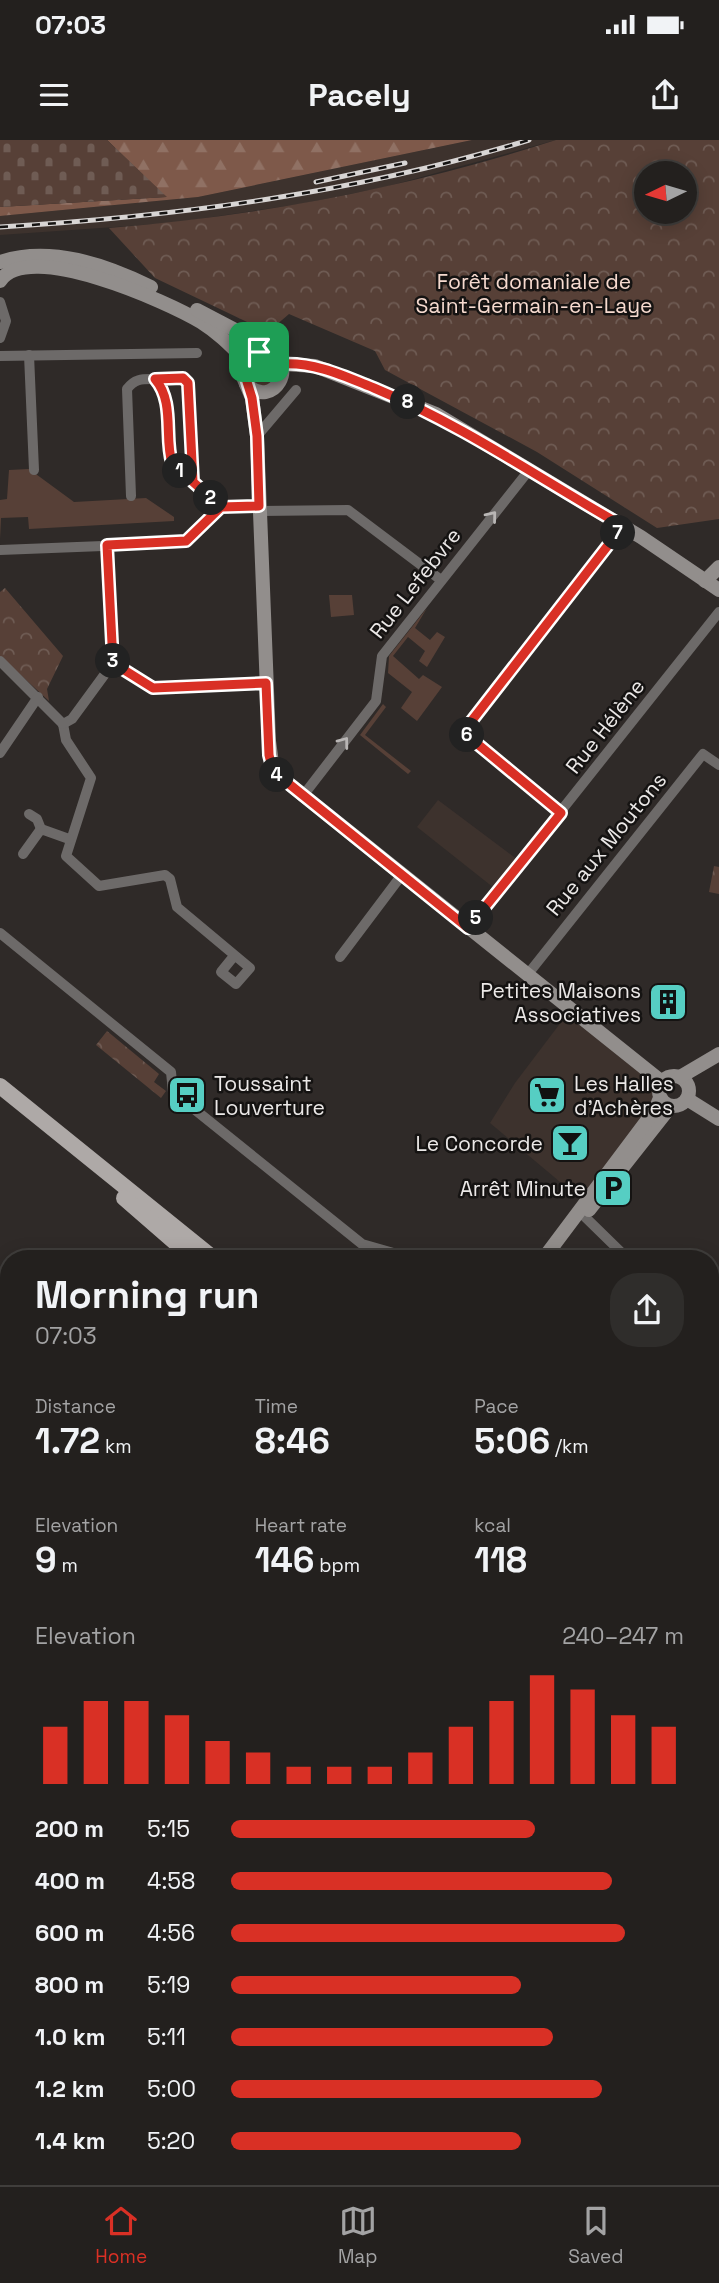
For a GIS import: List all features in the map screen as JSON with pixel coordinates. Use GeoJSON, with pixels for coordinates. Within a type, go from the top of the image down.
{"type":"FeatureCollection","features":[{"type":"Feature","properties":{"kind":"main road"},"geometry":{"type":"LineString","coordinates":[[0,1087],[184,1250]]}},
{"type":"Feature","properties":{"kind":"main road"},"geometry":{"type":"LineString","coordinates":[[0,1087],[203,1250]]}},
{"type":"Feature","properties":{"kind":"street"},"geometry":{"type":"LineString","coordinates":[[0,262],[33,254],[83,261],[108,269],[230,327],[259,352]]}},
{"type":"Feature","properties":{"kind":"street"},"geometry":{"type":"LineString","coordinates":[[0,281],[6,275],[37,267],[71,271],[124,286],[202,323],[242,357],[252,398],[257,436],[270,766],[302,797],[662,1082],[666,1102],[621,1173],[583,1215],[566,1228]]}},
{"type":"Feature","properties":{"kind":"street"},"geometry":{"type":"LineString","coordinates":[[0,302],[6,321],[0,338]]}},
{"type":"Feature","properties":{"kind":"street"},"geometry":{"type":"LineString","coordinates":[[245,376],[252,355],[259,352],[269,353],[282,364],[315,366],[436,414],[623,526],[719,590]]}},
{"type":"Feature","properties":{"kind":"street"},"geometry":{"type":"LineString","coordinates":[[0,356],[197,353]]}},
{"type":"Feature","properties":{"kind":"street"},"geometry":{"type":"LineString","coordinates":[[29,355],[34,470]]}},
{"type":"Feature","properties":{"kind":"street"},"geometry":{"type":"LineString","coordinates":[[257,436],[260,411],[267,392],[281,381],[282,364]]}},
{"type":"Feature","properties":{"kind":"street"},"geometry":{"type":"LineString","coordinates":[[245,376],[255,391],[267,392]]}},
{"type":"Feature","properties":{"kind":"street"},"geometry":{"type":"LineString","coordinates":[[131,496],[127,389],[132,382],[141,379],[183,378],[188,383],[193,482]]}},
{"type":"Feature","properties":{"kind":"street"},"geometry":{"type":"LineString","coordinates":[[155,379],[162,387],[172,463],[221,507],[348,510],[441,580]]}},
{"type":"Feature","properties":{"kind":"street"},"geometry":{"type":"LineString","coordinates":[[257,436],[270,425],[296,390]]}},
{"type":"Feature","properties":{"kind":"street","name":"Rue Lefebvre"},"geometry":{"type":"LineString","coordinates":[[302,797],[376,701],[382,656],[530,469]]}},
{"type":"Feature","properties":{"kind":"street"},"geometry":{"type":"LineString","coordinates":[[0,550],[186,541],[221,507]]}},
{"type":"Feature","properties":{"kind":"street"},"geometry":{"type":"LineString","coordinates":[[561,813],[463,732],[623,526]]}},
{"type":"Feature","properties":{"kind":"street"},"geometry":{"type":"LineString","coordinates":[[64,724],[72,719],[113,663],[107,545]]}},
{"type":"Feature","properties":{"kind":"street"},"geometry":{"type":"LineString","coordinates":[[705,581],[719,567]]}},
{"type":"Feature","properties":{"kind":"street","name":"Rue Hélène"},"geometry":{"type":"LineString","coordinates":[[468,928],[719,612]]}},
{"type":"Feature","properties":{"kind":"street"},"geometry":{"type":"LineString","coordinates":[[0,661],[64,724],[66,740],[91,778],[69,839],[66,856],[99,886],[165,875],[170,879],[177,907],[234,956]]}},
{"type":"Feature","properties":{"kind":"street"},"geometry":{"type":"LineString","coordinates":[[113,663],[153,688],[266,683]]}},
{"type":"Feature","properties":{"kind":"street"},"geometry":{"type":"LineString","coordinates":[[0,753],[38,697]]}},
{"type":"Feature","properties":{"kind":"street","name":"Rue aux Moutons"},"geometry":{"type":"LineString","coordinates":[[528,974],[704,754],[719,765]]}},
{"type":"Feature","properties":{"kind":"street"},"geometry":{"type":"LineString","coordinates":[[29,814],[37,819],[41,829],[69,839]]}},
{"type":"Feature","properties":{"kind":"street"},"geometry":{"type":"LineString","coordinates":[[23,854],[41,829]]}},
{"type":"Feature","properties":{"kind":"street"},"geometry":{"type":"LineString","coordinates":[[340,957],[401,876]]}},
{"type":"Feature","properties":{"kind":"street"},"geometry":{"type":"LineString","coordinates":[[0,933],[170,1072],[173,1092],[339,1227],[377,1250]]}},
{"type":"Feature","properties":{"kind":"street"},"geometry":{"type":"LineString","coordinates":[[550,1250],[655,1110],[666,1102],[682,1104],[685,1088],[719,1056]]}},
{"type":"Feature","properties":{"kind":"street"},"geometry":{"type":"LineString","coordinates":[[662,1082],[670,1077],[719,1119]]}},
{"type":"Feature","properties":{"kind":"street"},"geometry":{"type":"LineString","coordinates":[[583,1215],[619,1250]]}},
{"type":"Feature","properties":{"kind":"shaded area"},"geometry":{"type":"Polygon","coordinates":[[[472,140],[556,140],[385,187],[300,204],[172,223],[0,235],[0,216],[198,197],[472,140]]]}},
{"type":"Feature","properties":{"kind":"shaded area"},"geometry":{"type":"Polygon","coordinates":[[[438,800],[518,860],[494,888],[417,827],[438,800]]]}},
{"type":"Feature","properties":{"kind":"shaded area"},"geometry":{"type":"Polygon","coordinates":[[[571,1009],[662,1082],[664,1102],[591,1208],[490,1123],[515,1083],[571,1009]]]}},
{"type":"Feature","properties":{"kind":"green space"},"geometry":{"type":"Polygon","coordinates":[[[0,140],[107,140],[167,197],[0,207],[0,140]]]}},
{"type":"Feature","properties":{"kind":"green space"},"geometry":{"type":"Polygon","coordinates":[[[107,140],[472,140],[198,197],[0,216],[0,207],[166,197],[107,140]]]}},
{"type":"Feature","properties":{"kind":"green space","name":"Forêt domaniale de Saint-Germain-en-Laye"},"geometry":{"type":"Polygon","coordinates":[[[556,140],[719,140],[719,519],[657,528],[537,452],[385,370],[375,351],[289,314],[268,332],[155,278],[109,228],[279,207],[446,172],[556,140]]]}},
{"type":"Feature","properties":{"kind":"green space"},"geometry":{"type":"Polygon","coordinates":[[[263,360],[272,364],[276,373],[272,382],[263,386],[254,382],[250,373],[254,364],[263,360]]]}},
{"type":"Feature","properties":{"kind":"green space"},"geometry":{"type":"Polygon","coordinates":[[[29,469],[74,502],[146,498],[174,517],[174,521],[29,529],[28,517],[1,518],[0,539],[0,500],[7,499],[9,470],[29,469]]]}},
{"type":"Feature","properties":{"kind":"green space"},"geometry":{"type":"Polygon","coordinates":[[[5,588],[63,656],[47,689],[49,701],[0,656],[0,592],[5,588]]]}},
{"type":"Feature","properties":{"kind":"green space"},"geometry":{"type":"Polygon","coordinates":[[[329,595],[352,595],[354,615],[331,617],[329,595]]]}},
{"type":"Feature","properties":{"kind":"green space"},"geometry":{"type":"Polygon","coordinates":[[[427,608],[415,628],[430,640],[437,632],[445,637],[427,667],[419,661],[425,651],[408,637],[393,656],[419,679],[423,675],[442,687],[417,721],[401,708],[412,692],[388,673],[389,656],[427,608]]]}},
{"type":"Feature","properties":{"kind":"green space"},"geometry":{"type":"Polygon","coordinates":[[[383,704],[386,707],[365,735],[411,771],[408,774],[360,735],[383,704]]]}},
{"type":"Feature","properties":{"kind":"green space"},"geometry":{"type":"Polygon","coordinates":[[[714,866],[719,867],[719,894],[709,892],[714,866]]]}},
{"type":"Feature","properties":{"kind":"green space"},"geometry":{"type":"Polygon","coordinates":[[[107,1031],[159,1074],[154,1082],[166,1091],[161,1098],[96,1045],[107,1031]]]}},
{"type":"Feature","properties":{"kind":"railway"},"geometry":{"type":"LineString","coordinates":[[0,227],[201,209],[267,199],[399,174],[529,140]]}},
{"type":"Feature","properties":{"kind":"railway"},"geometry":{"type":"LineString","coordinates":[[316,182],[405,163]]}},
{"type":"Feature","properties":{"kind":"place","name":"Petites Maisons Associatives"},"geometry":{"type":"Point","coordinates":[668,1002]}},
{"type":"Feature","properties":{"kind":"place","name":"Toussaint Louverture"},"geometry":{"type":"Point","coordinates":[187,1095]}},
{"type":"Feature","properties":{"kind":"place","name":"Les Halles d'Achères"},"geometry":{"type":"Point","coordinates":[547,1095]}},
{"type":"Feature","properties":{"kind":"place","name":"Le Concorde"},"geometry":{"type":"Point","coordinates":[570,1143]}},
{"type":"Feature","properties":{"kind":"place","name":"Arrêt Minute"},"geometry":{"type":"Point","coordinates":[613,1188]}},
{"type":"Feature","properties":{"kind":"route"},"geometry":{"type":"LineString","coordinates":[[259,352],[246,361],[243,369],[243,377],[252,398],[257,436],[259,506],[221,507],[182,474],[172,463],[162,387],[155,379],[183,378],[188,383],[193,482],[221,507],[186,541],[107,545],[113,663],[153,688],[266,683],[269,755],[273,771],[468,928],[561,813],[463,732],[623,526],[436,414],[330,371],[297,363],[282,364],[269,353],[259,352]]}}]}
